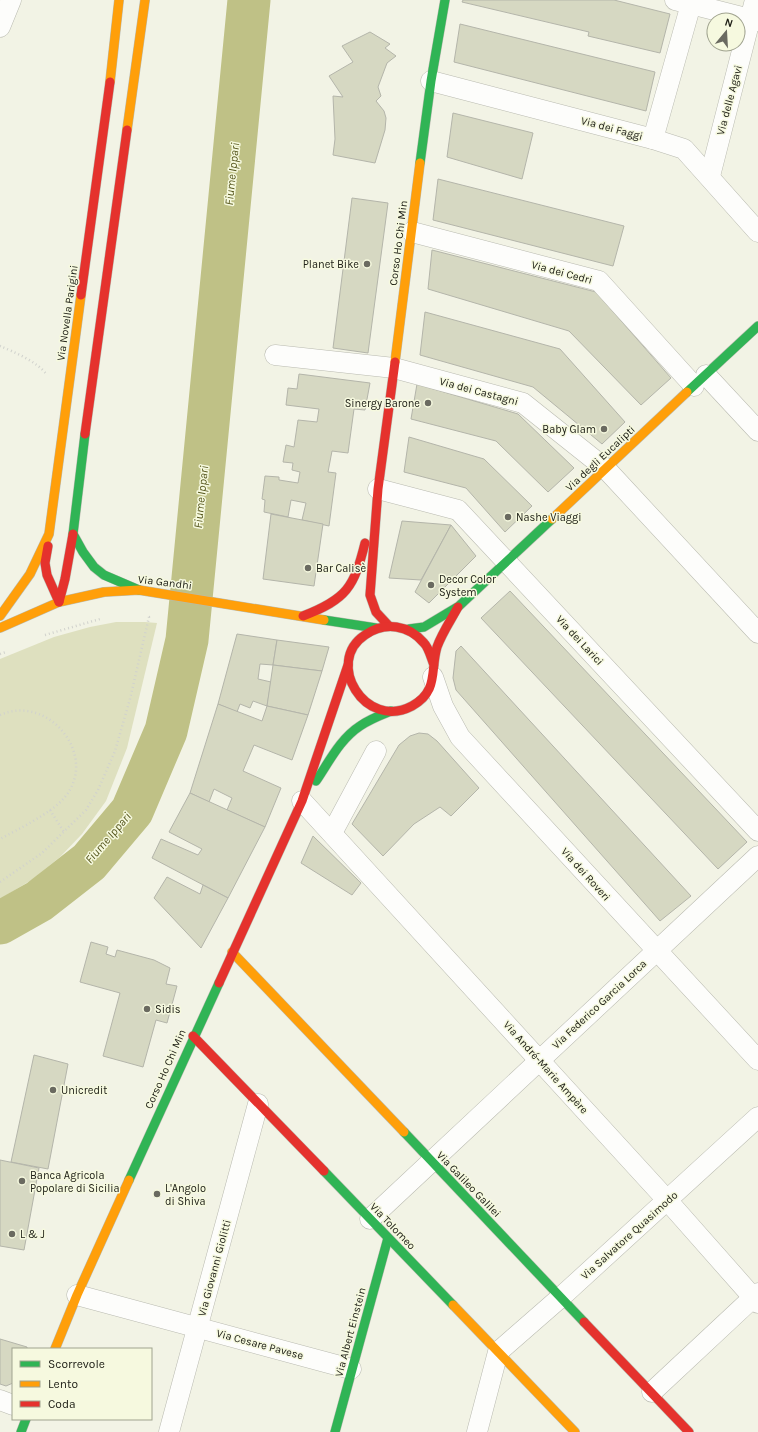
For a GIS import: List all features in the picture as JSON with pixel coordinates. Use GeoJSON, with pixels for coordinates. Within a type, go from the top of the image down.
{"type":"FeatureCollection","features":[{"type":"Feature","properties":{"kind":"main road","name":"Via Novella Parigini"},"geometry":{"type":"LineString","coordinates":[[0,616],[30,574],[49,534],[115,44],[119,0]]}},
{"type":"Feature","properties":{"kind":"main road"},"geometry":{"type":"LineString","coordinates":[[59,602],[65,579],[73,534],[80,470],[145,0]]}},
{"type":"Feature","properties":{"kind":"main road","name":"Corso Ho Chi Min"},"geometry":{"type":"LineString","coordinates":[[378,489],[431,81],[445,0]]}},
{"type":"Feature","properties":{"kind":"main road","name":"Via degli Eucalipti"},"geometry":{"type":"LineString","coordinates":[[459,606],[758,326]]}},
{"type":"Feature","properties":{"kind":"main road"},"geometry":{"type":"LineString","coordinates":[[359,589],[360,567],[378,489]]}},
{"type":"Feature","properties":{"kind":"main road"},"geometry":{"type":"LineString","coordinates":[[378,489],[370,595],[372,606],[377,616],[388,625]]}},
{"type":"Feature","properties":{"kind":"main road"},"geometry":{"type":"LineString","coordinates":[[49,534],[45,563],[47,575],[59,602]]}},
{"type":"Feature","properties":{"kind":"main road"},"geometry":{"type":"LineString","coordinates":[[73,534],[83,552],[94,567],[104,575],[139,590]]}},
{"type":"Feature","properties":{"kind":"main road"},"geometry":{"type":"LineString","coordinates":[[304,616],[331,604],[339,598],[348,588],[360,567]]}},
{"type":"Feature","properties":{"kind":"main road","name":"Via Gandhi"},"geometry":{"type":"LineString","coordinates":[[0,628],[59,602],[104,592],[139,590],[304,616],[357,622],[376,628]]}},
{"type":"Feature","properties":{"kind":"main road"},"geometry":{"type":"LineString","coordinates":[[409,629],[424,627],[459,606]]}},
{"type":"Feature","properties":{"kind":"main road"},"geometry":{"type":"LineString","coordinates":[[302,801],[344,741],[355,730],[371,719],[391,711],[403,709],[414,704],[423,697],[430,687],[438,648],[443,634],[459,606]]}},
{"type":"Feature","properties":{"kind":"main road"},"geometry":{"type":"LineString","coordinates":[[333,620],[341,630]]}},
{"type":"Feature","properties":{"kind":"main road"},"geometry":{"type":"LineString","coordinates":[[356,643],[357,622]]}},
{"type":"Feature","properties":{"kind":"main road"},"geometry":{"type":"LineString","coordinates":[[302,801],[351,653],[356,643],[365,634],[376,628],[388,625],[409,629],[419,635],[432,654],[434,671]]}},
{"type":"Feature","properties":{"kind":"main road"},"geometry":{"type":"LineString","coordinates":[[347,641],[351,653]]}},
{"type":"Feature","properties":{"kind":"main road"},"geometry":{"type":"LineString","coordinates":[[348,665],[349,677],[353,688],[360,697],[369,705],[380,710],[391,711]]}},
{"type":"Feature","properties":{"kind":"main road","name":"Corso Ho Chi Min"},"geometry":{"type":"LineString","coordinates":[[55,1348],[76,1295],[193,1036],[302,801]]}},
{"type":"Feature","properties":{"kind":"main road","name":"Via Galileo Galilei"},"geometry":{"type":"LineString","coordinates":[[232,952],[690,1432]]}},
{"type":"Feature","properties":{"kind":"main road","name":"Via Tolomeo"},"geometry":{"type":"LineString","coordinates":[[193,1036],[575,1432]]}},
{"type":"Feature","properties":{"kind":"main road","name":"Via Albert Einstein"},"geometry":{"type":"LineString","coordinates":[[335,1432],[388,1238]]}},
{"type":"Feature","properties":{"kind":"main road"},"geometry":{"type":"LineString","coordinates":[[21,1432],[26,1420]]}},
{"type":"Feature","properties":{"kind":"street"},"geometry":{"type":"LineString","coordinates":[[1,26],[6,0]]}},
{"type":"Feature","properties":{"kind":"street"},"geometry":{"type":"LineString","coordinates":[[1,26],[11,0]]}},
{"type":"Feature","properties":{"kind":"street","name":"Via delle Agavi"},"geometry":{"type":"LineString","coordinates":[[710,176],[754,20],[755,0]]}},
{"type":"Feature","properties":{"kind":"street"},"geometry":{"type":"LineString","coordinates":[[653,139],[683,2],[754,20]]}},
{"type":"Feature","properties":{"kind":"street","name":"Via dei Faggi"},"geometry":{"type":"LineString","coordinates":[[431,81],[653,139],[684,149],[710,176],[758,232]]}},
{"type":"Feature","properties":{"kind":"street","name":"Via dei Cedri"},"geometry":{"type":"LineString","coordinates":[[412,232],[599,281],[700,380],[758,431]]}},
{"type":"Feature","properties":{"kind":"street","name":"Via dei Castagni"},"geometry":{"type":"LineString","coordinates":[[275,355],[394,368],[523,403],[606,469],[758,633]]}},
{"type":"Feature","properties":{"kind":"street","name":"Via dei Larici"},"geometry":{"type":"LineString","coordinates":[[378,489],[458,510],[758,831]]}},
{"type":"Feature","properties":{"kind":"street","name":"Via dei Roveri"},"geometry":{"type":"LineString","coordinates":[[434,671],[443,706],[460,737],[758,1060]]}},
{"type":"Feature","properties":{"kind":"street"},"geometry":{"type":"LineString","coordinates":[[332,833],[376,751]]}},
{"type":"Feature","properties":{"kind":"street","name":"Via André-Marie Ampère"},"geometry":{"type":"LineString","coordinates":[[302,801],[756,1298]]}},
{"type":"Feature","properties":{"kind":"street","name":"Via Federico Garcia Lorca"},"geometry":{"type":"LineString","coordinates":[[370,1219],[758,856]]}},
{"type":"Feature","properties":{"kind":"street","name":"Via Giovanni Giolitti"},"geometry":{"type":"LineString","coordinates":[[169,1432],[258,1104]]}},
{"type":"Feature","properties":{"kind":"street","name":"Via Salvatore Quasimodo"},"geometry":{"type":"LineString","coordinates":[[498,1352],[561,1297],[758,1117]]}},
{"type":"Feature","properties":{"kind":"street","name":"Via Cesare Pavese"},"geometry":{"type":"LineString","coordinates":[[76,1295],[351,1369]]}},
{"type":"Feature","properties":{"kind":"street"},"geometry":{"type":"LineString","coordinates":[[652,1392],[756,1298]]}},
{"type":"Feature","properties":{"kind":"street"},"geometry":{"type":"LineString","coordinates":[[477,1432],[498,1352]]}},
{"type":"Feature","properties":{"kind":"street"},"geometry":{"type":"LineString","coordinates":[[0,1400],[12,1405]]}},
{"type":"Feature","properties":{"kind":"path"},"geometry":{"type":"LineString","coordinates":[[0,346],[43,369],[67,402]]}},
{"type":"Feature","properties":{"kind":"path"},"geometry":{"type":"LineString","coordinates":[[0,882],[42,853],[86,810],[98,790],[114,751],[130,699],[149,617],[141,615]]}},
{"type":"Feature","properties":{"kind":"path"},"geometry":{"type":"LineString","coordinates":[[43,636],[103,618]]}},
{"type":"Feature","properties":{"kind":"path"},"geometry":{"type":"LineString","coordinates":[[0,654],[7,651]]}},
{"type":"Feature","properties":{"kind":"path"},"geometry":{"type":"LineString","coordinates":[[0,715],[6,712],[28,710],[45,716],[61,728],[72,746],[76,766],[74,783],[64,798],[50,810],[0,839]]}},
{"type":"Feature","properties":{"kind":"path"},"geometry":{"type":"LineString","coordinates":[[50,810],[64,832]]}},
{"type":"Feature","properties":{"kind":"green space"},"geometry":{"type":"Polygon","coordinates":[[[116,622],[157,623],[127,748],[106,801],[82,834],[60,857],[33,879],[0,899],[0,659],[54,637],[90,627],[116,622]]]}},
{"type":"Feature","properties":{"kind":"building"},"geometry":{"type":"Polygon","coordinates":[[[463,0],[614,0],[670,14],[660,53],[588,36],[589,32],[462,2],[463,0]]]}},
{"type":"Feature","properties":{"kind":"building"},"geometry":{"type":"Polygon","coordinates":[[[460,24],[655,72],[646,111],[454,62],[460,24]]]}},
{"type":"Feature","properties":{"kind":"building"},"geometry":{"type":"Polygon","coordinates":[[[370,32],[390,44],[385,48],[396,56],[387,63],[378,87],[381,96],[376,101],[384,111],[386,118],[385,130],[375,163],[333,155],[335,139],[333,96],[343,97],[329,76],[353,62],[342,46],[370,32]]]}},
{"type":"Feature","properties":{"kind":"building"},"geometry":{"type":"Polygon","coordinates":[[[453,113],[533,133],[522,179],[447,157],[453,113]]]}},
{"type":"Feature","properties":{"kind":"building"},"geometry":{"type":"Polygon","coordinates":[[[438,179],[624,226],[613,266],[433,220],[438,179]]]}},
{"type":"Feature","properties":{"kind":"building"},"geometry":{"type":"Polygon","coordinates":[[[352,198],[388,203],[368,353],[333,348],[352,198]]]}},
{"type":"Feature","properties":{"kind":"building"},"geometry":{"type":"Polygon","coordinates":[[[432,250],[596,292],[671,378],[641,405],[569,331],[428,289],[432,250]]]}},
{"type":"Feature","properties":{"kind":"building"},"geometry":{"type":"Polygon","coordinates":[[[425,312],[560,349],[625,422],[602,444],[533,387],[420,355],[425,312]]]}},
{"type":"Feature","properties":{"kind":"building"},"geometry":{"type":"Polygon","coordinates":[[[299,374],[370,383],[365,410],[354,409],[348,453],[332,451],[328,472],[336,473],[329,526],[302,520],[306,503],[291,500],[288,517],[264,512],[265,500],[262,499],[265,476],[279,477],[279,480],[298,483],[300,472],[292,470],[293,463],[283,462],[286,445],[294,447],[298,420],[317,422],[319,409],[286,405],[288,388],[297,389],[299,374]]]}},
{"type":"Feature","properties":{"kind":"building"},"geometry":{"type":"Polygon","coordinates":[[[417,384],[518,414],[574,468],[548,492],[496,441],[411,419],[417,384]]]}},
{"type":"Feature","properties":{"kind":"building"},"geometry":{"type":"Polygon","coordinates":[[[409,437],[484,459],[532,506],[505,532],[466,488],[404,472],[409,437]]]}},
{"type":"Feature","properties":{"kind":"building"},"geometry":{"type":"Polygon","coordinates":[[[271,514],[323,524],[314,586],[263,579],[271,514]]]}},
{"type":"Feature","properties":{"kind":"building"},"geometry":{"type":"Polygon","coordinates":[[[402,521],[451,525],[421,580],[389,578],[402,521]]]}},
{"type":"Feature","properties":{"kind":"building"},"geometry":{"type":"Polygon","coordinates":[[[451,525],[476,556],[429,603],[415,592],[451,525]]]}},
{"type":"Feature","properties":{"kind":"building"},"geometry":{"type":"Polygon","coordinates":[[[510,591],[747,842],[718,869],[481,618],[510,591]]]}},
{"type":"Feature","properties":{"kind":"building"},"geometry":{"type":"Polygon","coordinates":[[[237,634],[277,640],[273,665],[260,664],[258,679],[271,682],[267,706],[253,701],[250,708],[240,704],[237,712],[218,704],[237,634]]]}},
{"type":"Feature","properties":{"kind":"building"},"geometry":{"type":"Polygon","coordinates":[[[277,640],[329,647],[322,671],[273,665],[277,640]]]}},
{"type":"Feature","properties":{"kind":"building"},"geometry":{"type":"Polygon","coordinates":[[[461,646],[691,896],[660,921],[456,690],[453,678],[456,651],[461,646]]]}},
{"type":"Feature","properties":{"kind":"building"},"geometry":{"type":"Polygon","coordinates":[[[273,665],[322,671],[308,715],[267,706],[273,665]]]}},
{"type":"Feature","properties":{"kind":"building"},"geometry":{"type":"Polygon","coordinates":[[[218,704],[262,721],[267,706],[308,715],[292,760],[254,745],[243,771],[281,788],[265,827],[227,810],[232,798],[214,789],[209,802],[190,793],[218,704]]]}},
{"type":"Feature","properties":{"kind":"building"},"geometry":{"type":"Polygon","coordinates":[[[419,733],[428,734],[437,741],[479,788],[451,816],[440,807],[414,824],[383,856],[352,824],[399,745],[410,736],[419,733]]]}},
{"type":"Feature","properties":{"kind":"building"},"geometry":{"type":"Polygon","coordinates":[[[190,793],[265,827],[228,898],[152,858],[161,839],[198,855],[202,849],[169,832],[190,793]]]}},
{"type":"Feature","properties":{"kind":"building"},"geometry":{"type":"Polygon","coordinates":[[[313,836],[361,883],[352,895],[301,863],[313,836]]]}},
{"type":"Feature","properties":{"kind":"building"},"geometry":{"type":"Polygon","coordinates":[[[167,877],[200,894],[203,885],[228,898],[201,948],[154,898],[167,877]]]}},
{"type":"Feature","properties":{"kind":"building"},"geometry":{"type":"Polygon","coordinates":[[[91,942],[108,947],[106,954],[115,957],[117,950],[154,960],[170,968],[166,984],[177,986],[167,1023],[156,1020],[143,1067],[103,1056],[120,993],[80,982],[91,942]]]}},
{"type":"Feature","properties":{"kind":"building"},"geometry":{"type":"Polygon","coordinates":[[[34,1055],[68,1064],[48,1169],[11,1162],[34,1055]]]}},
{"type":"Feature","properties":{"kind":"building"},"geometry":{"type":"Polygon","coordinates":[[[0,1160],[39,1168],[24,1250],[0,1246],[0,1160]]]}},
{"type":"Feature","properties":{"kind":"building"},"geometry":{"type":"Polygon","coordinates":[[[0,1339],[27,1347],[12,1348],[12,1383],[6,1386],[0,1384],[0,1339]]]}},
{"type":"Feature","properties":{"kind":"waterway","name":"Fiume Ippari"},"geometry":{"type":"LineString","coordinates":[[0,923],[39,901],[89,862],[132,811],[166,731],[187,640],[249,0]]}},
{"type":"Feature","properties":{"kind":"traffic: fast"},"geometry":{"type":"LineString","coordinates":[[420,163],[431,81],[445,0]]}},
{"type":"Feature","properties":{"kind":"traffic: fast"},"geometry":{"type":"LineString","coordinates":[[687,392],[758,326]]}},
{"type":"Feature","properties":{"kind":"traffic: fast"},"geometry":{"type":"LineString","coordinates":[[85,434],[73,534],[83,552],[94,567],[104,575],[139,590]]}},
{"type":"Feature","properties":{"kind":"traffic: fast"},"geometry":{"type":"LineString","coordinates":[[409,629],[424,627],[459,606],[552,519]]}},
{"type":"Feature","properties":{"kind":"traffic: fast"},"geometry":{"type":"LineString","coordinates":[[324,620],[376,628]]}},
{"type":"Feature","properties":{"kind":"traffic: fast"},"geometry":{"type":"LineString","coordinates":[[316,781],[335,751],[353,731],[368,721],[391,711]]}},
{"type":"Feature","properties":{"kind":"traffic: fast"},"geometry":{"type":"LineString","coordinates":[[129,1180],[219,983]]}},
{"type":"Feature","properties":{"kind":"traffic: fast"},"geometry":{"type":"LineString","coordinates":[[404,1132],[584,1322]]}},
{"type":"Feature","properties":{"kind":"traffic: fast"},"geometry":{"type":"LineString","coordinates":[[324,1171],[453,1305]]}},
{"type":"Feature","properties":{"kind":"traffic: fast"},"geometry":{"type":"LineString","coordinates":[[335,1432],[388,1238]]}},
{"type":"Feature","properties":{"kind":"traffic: fast"},"geometry":{"type":"LineString","coordinates":[[21,1432],[26,1420]]}},
{"type":"Feature","properties":{"kind":"traffic: slow"},"geometry":{"type":"LineString","coordinates":[[110,82],[119,0]]}},
{"type":"Feature","properties":{"kind":"traffic: slow"},"geometry":{"type":"LineString","coordinates":[[127,130],[145,0]]}},
{"type":"Feature","properties":{"kind":"traffic: slow"},"geometry":{"type":"LineString","coordinates":[[395,362],[420,163]]}},
{"type":"Feature","properties":{"kind":"traffic: slow"},"geometry":{"type":"LineString","coordinates":[[0,616],[30,574],[49,534],[81,295]]}},
{"type":"Feature","properties":{"kind":"traffic: slow"},"geometry":{"type":"LineString","coordinates":[[552,519],[687,392]]}},
{"type":"Feature","properties":{"kind":"traffic: slow"},"geometry":{"type":"LineString","coordinates":[[0,628],[59,602],[104,592],[139,590],[324,620]]}},
{"type":"Feature","properties":{"kind":"traffic: slow"},"geometry":{"type":"LineString","coordinates":[[232,952],[404,1132]]}},
{"type":"Feature","properties":{"kind":"traffic: slow"},"geometry":{"type":"LineString","coordinates":[[55,1348],[77,1295],[129,1180]]}},
{"type":"Feature","properties":{"kind":"traffic: slow"},"geometry":{"type":"LineString","coordinates":[[453,1305],[575,1432]]}},
{"type":"Feature","properties":{"kind":"traffic: jam"},"geometry":{"type":"LineString","coordinates":[[81,295],[110,82]]}},
{"type":"Feature","properties":{"kind":"traffic: jam"},"geometry":{"type":"LineString","coordinates":[[85,434],[127,130]]}},
{"type":"Feature","properties":{"kind":"traffic: jam"},"geometry":{"type":"LineString","coordinates":[[388,625],[376,612],[370,595],[378,489],[395,362]]}},
{"type":"Feature","properties":{"kind":"traffic: jam"},"geometry":{"type":"LineString","coordinates":[[59,602],[65,579],[73,534]]}},
{"type":"Feature","properties":{"kind":"traffic: jam"},"geometry":{"type":"LineString","coordinates":[[303,616],[330,604],[346,590],[357,571],[365,543]]}},
{"type":"Feature","properties":{"kind":"traffic: jam"},"geometry":{"type":"LineString","coordinates":[[48,546],[45,563],[47,575],[59,602]]}},
{"type":"Feature","properties":{"kind":"traffic: jam"},"geometry":{"type":"LineString","coordinates":[[434,665],[433,662],[430,653],[424,643],[411,632],[396,627],[381,628],[365,635],[353,647],[348,661],[349,676],[356,690],[366,702],[379,709],[395,711],[412,706],[421,700],[430,687],[432,680],[437,647],[458,607]]}},
{"type":"Feature","properties":{"kind":"traffic: jam"},"geometry":{"type":"LineString","coordinates":[[219,983],[302,801],[348,665]]}},
{"type":"Feature","properties":{"kind":"traffic: jam"},"geometry":{"type":"LineString","coordinates":[[193,1036],[324,1171]]}},
{"type":"Feature","properties":{"kind":"traffic: jam"},"geometry":{"type":"LineString","coordinates":[[584,1322],[689,1432]]}},
{"type":"Feature","properties":{"kind":"place","name":"Planet Bike"},"geometry":{"type":"Point","coordinates":[367,264]}},
{"type":"Feature","properties":{"kind":"place","name":"Sinergy Barone"},"geometry":{"type":"Point","coordinates":[428,403]}},
{"type":"Feature","properties":{"kind":"place","name":"Baby Glam"},"geometry":{"type":"Point","coordinates":[604,429]}},
{"type":"Feature","properties":{"kind":"place","name":"Nashe Viaggi"},"geometry":{"type":"Point","coordinates":[508,517]}},
{"type":"Feature","properties":{"kind":"place","name":"Bar Calisè"},"geometry":{"type":"Point","coordinates":[308,568]}},
{"type":"Feature","properties":{"kind":"place","name":"Decor Color System"},"geometry":{"type":"Point","coordinates":[431,585]}},
{"type":"Feature","properties":{"kind":"place","name":"Sidis"},"geometry":{"type":"Point","coordinates":[147,1009]}},
{"type":"Feature","properties":{"kind":"place","name":"Unicredit"},"geometry":{"type":"Point","coordinates":[53,1090]}},
{"type":"Feature","properties":{"kind":"place","name":"Banca Agricola Popolare di Sicilia"},"geometry":{"type":"Point","coordinates":[22,1181]}},
{"type":"Feature","properties":{"kind":"place","name":"L'Angolo di Shiva"},"geometry":{"type":"Point","coordinates":[157,1194]}},
{"type":"Feature","properties":{"kind":"place","name":"L & J"},"geometry":{"type":"Point","coordinates":[12,1234]}}]}
